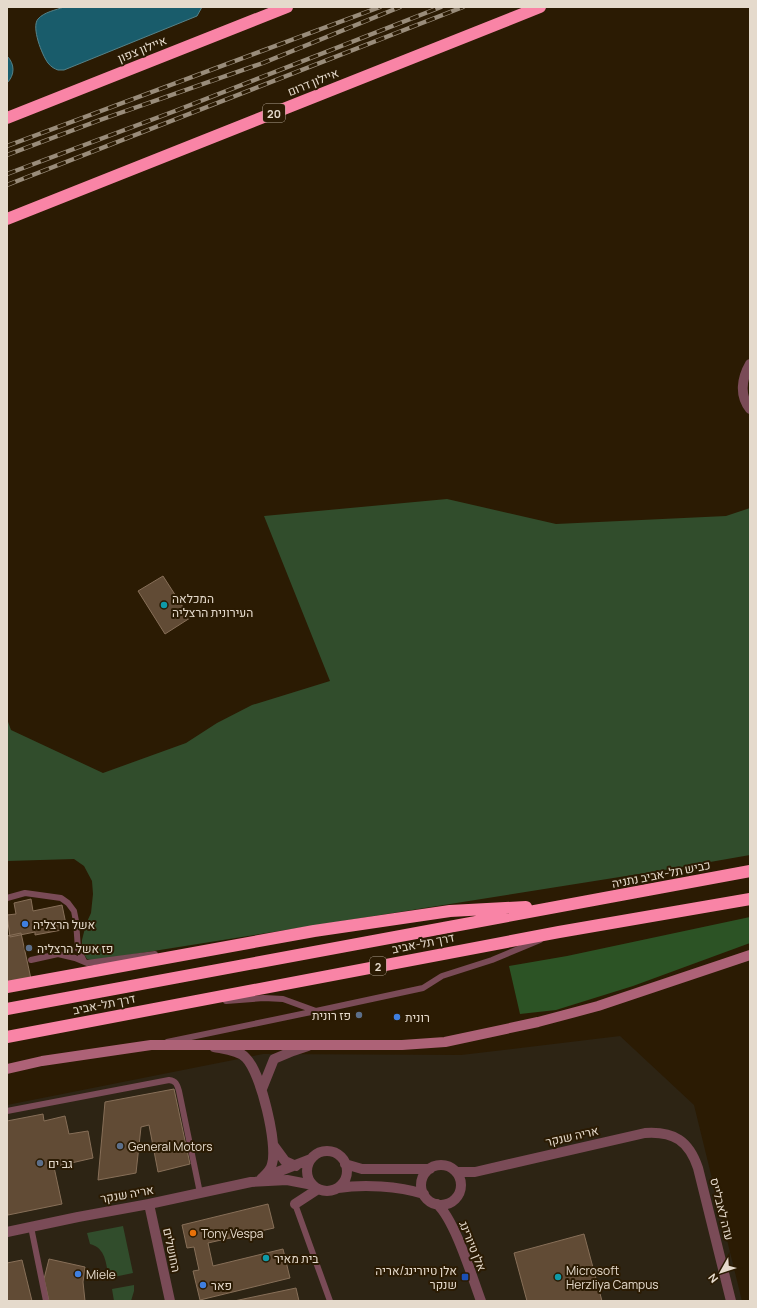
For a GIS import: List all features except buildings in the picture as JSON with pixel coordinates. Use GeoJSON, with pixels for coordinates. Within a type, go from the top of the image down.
{"type":"FeatureCollection","features":[{"type":"Feature","properties":{"kind":"highway","name":"איילון צפון"},"geometry":{"type":"LineString","coordinates":[[7,118],[287,7]]}},
{"type":"Feature","properties":{"kind":"highway","name":"איילון דרום"},"geometry":{"type":"LineString","coordinates":[[7,219],[540,7]]}},
{"type":"Feature","properties":{"kind":"highway","name":"כביש תל-אביב נתניה"},"geometry":{"type":"LineString","coordinates":[[577,904],[750,871]]}},
{"type":"Feature","properties":{"kind":"highway","name":"דרך תל-אביב"},"geometry":{"type":"LineString","coordinates":[[7,1037],[559,932],[750,899]]}},
{"type":"Feature","properties":{"kind":"highway"},"geometry":{"type":"LineString","coordinates":[[7,987],[230,945],[450,911],[577,904]]}},
{"type":"Feature","properties":{"kind":"highway","name":"דרך תל-אביב"},"geometry":{"type":"LineString","coordinates":[[7,1009],[577,904]]}},
{"type":"Feature","properties":{"kind":"main road"},"geometry":{"type":"LineString","coordinates":[[7,1069],[42,1061],[151,1045],[402,1045],[446,1042],[538,1022],[598,1006],[750,954]]}},
{"type":"Feature","properties":{"kind":"street"},"geometry":{"type":"LineString","coordinates":[[750,364],[742,384],[743,395],[750,409]]}},
{"type":"Feature","properties":{"kind":"street"},"geometry":{"type":"LineString","coordinates":[[201,1044],[236,1052],[246,1058],[254,1070],[262,1089],[274,1146],[272,1165],[261,1179]]}},
{"type":"Feature","properties":{"kind":"street"},"geometry":{"type":"LineString","coordinates":[[262,1089],[274,1059],[312,1045]]}},
{"type":"Feature","properties":{"kind":"street","name":"אריה שנקר"},"geometry":{"type":"LineString","coordinates":[[456,1172],[475,1172],[655,1132],[672,1135],[689,1149]]}},
{"type":"Feature","properties":{"kind":"street"},"geometry":{"type":"LineString","coordinates":[[274,1146],[286,1161],[296,1166]]}},
{"type":"Feature","properties":{"kind":"street","name":"עדה לאבלייס"},"geometry":{"type":"LineString","coordinates":[[689,1149],[694,1156],[698,1168],[731,1301]]}},
{"type":"Feature","properties":{"kind":"street"},"geometry":{"type":"LineString","coordinates":[[338,1188],[342,1184],[346,1175],[345,1164],[338,1155],[327,1152],[321,1153],[312,1159],[308,1164],[307,1176],[315,1187],[328,1191],[355,1185],[408,1190],[424,1194]]}},
{"type":"Feature","properties":{"kind":"street","name":"אריה שנקר"},"geometry":{"type":"LineString","coordinates":[[7,1232],[251,1182],[312,1159]]}},
{"type":"Feature","properties":{"kind":"street"},"geometry":{"type":"LineString","coordinates":[[345,1164],[362,1169],[430,1169],[441,1165],[447,1166],[456,1172],[460,1183],[459,1194],[447,1204],[437,1204],[427,1199],[424,1194],[421,1183],[430,1169]]}},
{"type":"Feature","properties":{"kind":"street","name":"אריה שנקר"},"geometry":{"type":"LineString","coordinates":[[251,1182],[287,1180],[315,1187]]}},
{"type":"Feature","properties":{"kind":"street"},"geometry":{"type":"LineString","coordinates":[[295,1204],[315,1187]]}},
{"type":"Feature","properties":{"kind":"street","name":"החושלים"},"geometry":{"type":"LineString","coordinates":[[149,1204],[170,1301]]}},
{"type":"Feature","properties":{"kind":"street","name":"אלן טיורינג"},"geometry":{"type":"LineString","coordinates":[[437,1204],[442,1209],[455,1233],[481,1301]]}},
{"type":"Feature","properties":{"kind":"lane"},"geometry":{"type":"LineString","coordinates":[[7,898],[25,893],[61,898],[68,903],[74,911],[78,949],[84,961]]}},
{"type":"Feature","properties":{"kind":"lane"},"geometry":{"type":"LineString","coordinates":[[151,1045],[423,988],[442,976],[492,960],[559,932]]}},
{"type":"Feature","properties":{"kind":"lane"},"geometry":{"type":"LineString","coordinates":[[31,960],[58,954],[87,963],[230,945]]}},
{"type":"Feature","properties":{"kind":"lane"},"geometry":{"type":"LineString","coordinates":[[175,1004],[264,998],[283,999],[316,1011]]}},
{"type":"Feature","properties":{"kind":"lane"},"geometry":{"type":"LineString","coordinates":[[7,1111],[169,1080],[174,1081],[177,1084],[200,1193]]}},
{"type":"Feature","properties":{"kind":"lane"},"geometry":{"type":"LineString","coordinates":[[295,1204],[330,1301]]}},
{"type":"Feature","properties":{"kind":"lane"},"geometry":{"type":"LineString","coordinates":[[31,1227],[46,1301]]}},
{"type":"Feature","properties":{"kind":"shaded area"},"geometry":{"type":"Polygon","coordinates":[[[620,1036],[694,1105],[742,1301],[7,1301],[7,1105],[263,1054],[461,1055],[620,1036]]]}},
{"type":"Feature","properties":{"kind":"green space"},"geometry":{"type":"Polygon","coordinates":[[[447,499],[556,524],[726,516],[750,508],[750,855],[103,959],[87,959],[82,951],[82,940],[86,924],[91,913],[93,894],[92,881],[84,866],[74,859],[7,861],[7,719],[11,730],[103,773],[186,743],[217,723],[252,705],[330,681],[264,516],[447,499]]]}},
{"type":"Feature","properties":{"kind":"green space"},"geometry":{"type":"Polygon","coordinates":[[[750,917],[750,943],[633,986],[556,1010],[520,1014],[509,966],[567,956],[750,917]]]}},
{"type":"Feature","properties":{"kind":"green space"},"geometry":{"type":"Polygon","coordinates":[[[123,1226],[133,1273],[109,1278],[104,1257],[99,1249],[90,1244],[87,1233],[123,1226]]]}},
{"type":"Feature","properties":{"kind":"green space"},"geometry":{"type":"Polygon","coordinates":[[[134,1285],[131,1301],[114,1301],[112,1289],[134,1285]]]}},
{"type":"Feature","properties":{"kind":"water"},"geometry":{"type":"Polygon","coordinates":[[[64,7],[202,7],[197,16],[64,70],[58,70],[49,64],[43,54],[38,41],[36,23],[43,15],[64,7]]]}},
{"type":"Feature","properties":{"kind":"water"},"geometry":{"type":"Polygon","coordinates":[[[7,56],[12,62],[13,73],[12,77],[7,83],[7,56]]]}},
{"type":"Feature","properties":{"kind":"railway"},"geometry":{"type":"LineString","coordinates":[[7,146],[380,7]]}},
{"type":"Feature","properties":{"kind":"railway"},"geometry":{"type":"LineString","coordinates":[[7,155],[100,120],[263,63],[400,7]]}},
{"type":"Feature","properties":{"kind":"railway"},"geometry":{"type":"LineString","coordinates":[[7,174],[175,111],[441,7]]}},
{"type":"Feature","properties":{"kind":"railway"},"geometry":{"type":"LineString","coordinates":[[7,185],[463,7]]}},
{"type":"Feature","properties":{"kind":"place","name":"המכלאה העירונית הרצליה"},"geometry":{"type":"Point","coordinates":[164,605]}},
{"type":"Feature","properties":{"kind":"place","name":"אשל הרצליה"},"geometry":{"type":"Point","coordinates":[25,924]}},
{"type":"Feature","properties":{"kind":"place","name":"פז אשל הרצליה"},"geometry":{"type":"Point","coordinates":[29,948]}},
{"type":"Feature","properties":{"kind":"place","name":"פז רונית"},"geometry":{"type":"Point","coordinates":[359,1015]}},
{"type":"Feature","properties":{"kind":"place","name":"רונית"},"geometry":{"type":"Point","coordinates":[397,1017]}},
{"type":"Feature","properties":{"kind":"place","name":"General Motors"},"geometry":{"type":"Point","coordinates":[120,1146]}},
{"type":"Feature","properties":{"kind":"place","name":"גב ים"},"geometry":{"type":"Point","coordinates":[40,1163]}},
{"type":"Feature","properties":{"kind":"place","name":"Tony Vespa"},"geometry":{"type":"Point","coordinates":[193,1233]}},
{"type":"Feature","properties":{"kind":"place","name":"בית מאיר"},"geometry":{"type":"Point","coordinates":[266,1258]}},
{"type":"Feature","properties":{"kind":"place","name":"Miele"},"geometry":{"type":"Point","coordinates":[78,1274]}},
{"type":"Feature","properties":{"kind":"place","name":"אלן טיורינג/אריה שנקר"},"geometry":{"type":"Point","coordinates":[465,1277]}},
{"type":"Feature","properties":{"kind":"place","name":"Microsoft Herzliya Campus"},"geometry":{"type":"Point","coordinates":[558,1277]}},
{"type":"Feature","properties":{"kind":"place","name":"פאר"},"geometry":{"type":"Point","coordinates":[203,1285]}}]}
